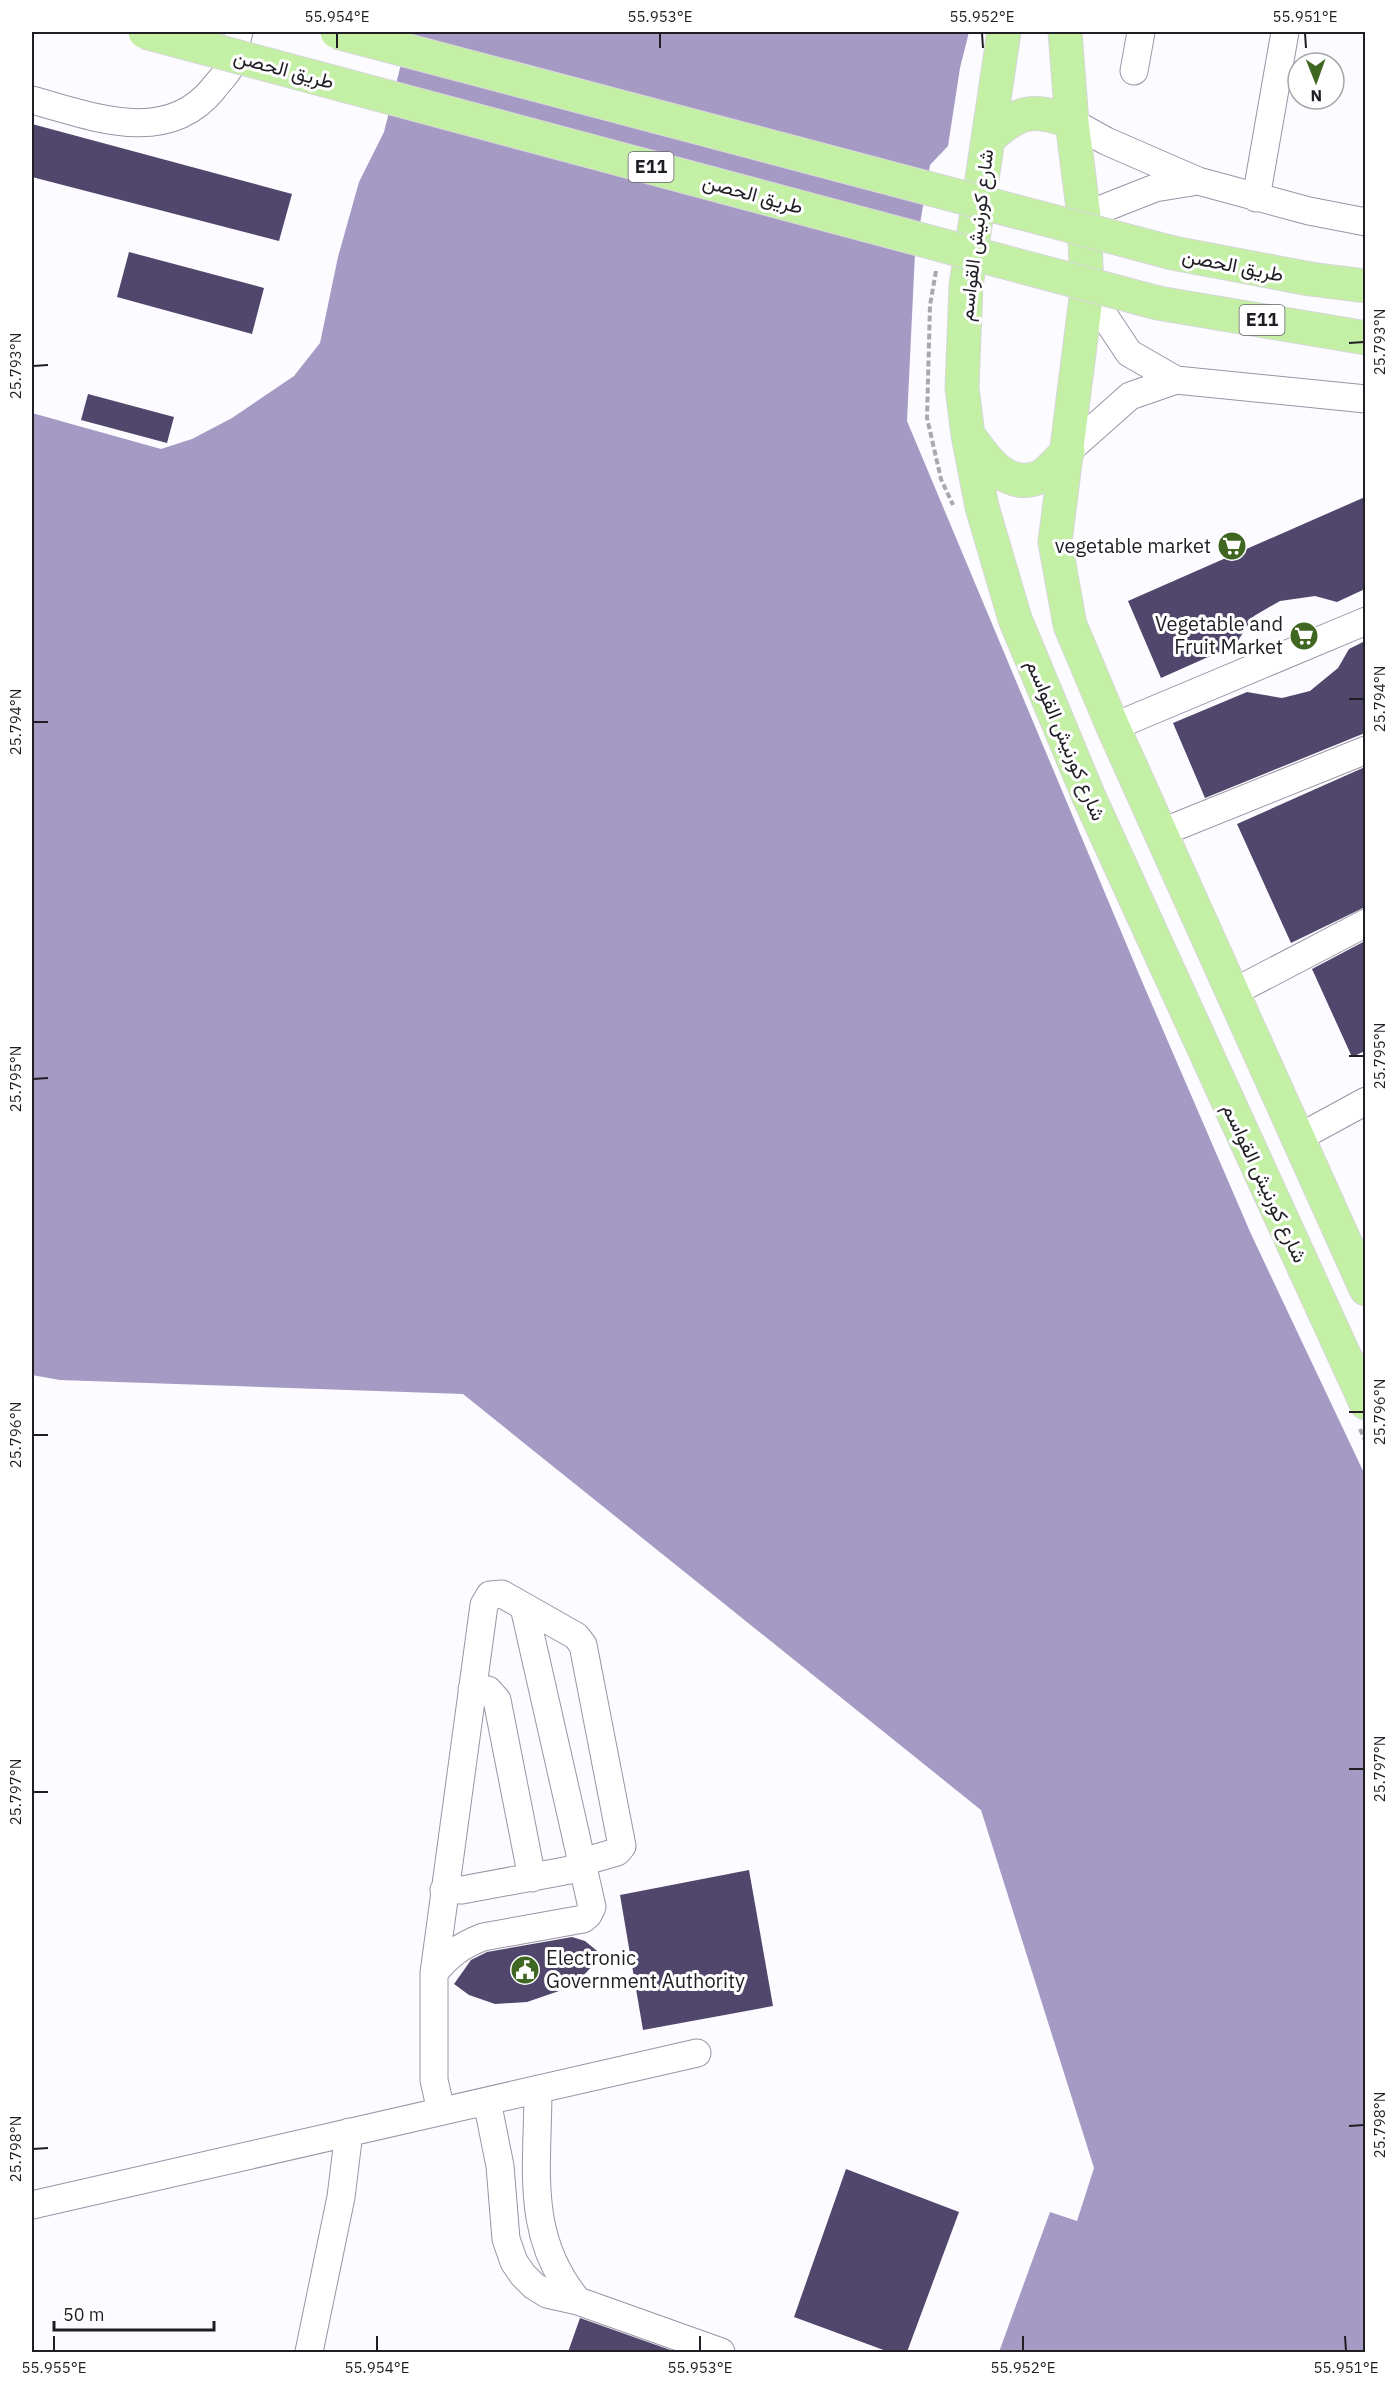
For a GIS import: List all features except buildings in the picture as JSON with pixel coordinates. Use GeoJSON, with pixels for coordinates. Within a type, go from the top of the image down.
{"type":"FeatureCollection","features":[{"type":"Feature","properties":{"kind":"main road","name":"طريق الحصن"},"geometry":{"type":"LineString","coordinates":[[145,32],[1158,303],[1365,338]]}},
{"type":"Feature","properties":{"kind":"main road","name":"طريق الحصن"},"geometry":{"type":"LineString","coordinates":[[337,32],[1173,253],[1310,279],[1365,286]]}},
{"type":"Feature","properties":{"kind":"main road","name":"شارع كورنيش القواسم"},"geometry":{"type":"LineString","coordinates":[[1004,32],[966,286],[962,388],[968,435],[982,507],[1015,619],[1089,797],[1365,1403]]}},
{"type":"Feature","properties":{"kind":"main road"},"geometry":{"type":"LineString","coordinates":[[1065,32],[1072,122],[1084,216],[1087,290],[1055,542],[1070,624],[1160,833],[1365,1288]]}},
{"type":"Feature","properties":{"kind":"main road"},"geometry":{"type":"LineString","coordinates":[[989,138],[1009,120],[1031,113],[1055,116],[1072,122]]}},
{"type":"Feature","properties":{"kind":"main road"},"geometry":{"type":"LineString","coordinates":[[1173,253],[1365,268]]}},
{"type":"Feature","properties":{"kind":"main road"},"geometry":{"type":"LineString","coordinates":[[968,435],[988,463],[1008,477],[1024,480],[1041,476],[1068,451]]}},
{"type":"Feature","properties":{"kind":"street"},"geometry":{"type":"LineString","coordinates":[[32,100],[110,121],[140,124],[170,120],[204,99],[231,66],[239,32]]}},
{"type":"Feature","properties":{"kind":"street"},"geometry":{"type":"LineString","coordinates":[[1134,71],[1141,32]]}},
{"type":"Feature","properties":{"kind":"street"},"geometry":{"type":"LineString","coordinates":[[1256,198],[1285,32]]}},
{"type":"Feature","properties":{"kind":"street"},"geometry":{"type":"LineString","coordinates":[[1072,122],[1106,141],[1198,181],[1256,198],[1365,222]]}},
{"type":"Feature","properties":{"kind":"street"},"geometry":{"type":"LineString","coordinates":[[1084,216],[1155,188],[1198,181]]}},
{"type":"Feature","properties":{"kind":"street"},"geometry":{"type":"LineString","coordinates":[[1087,290],[1129,353],[1176,380],[1365,399]]}},
{"type":"Feature","properties":{"kind":"street"},"geometry":{"type":"LineString","coordinates":[[1068,451],[1130,396],[1176,380]]}},
{"type":"Feature","properties":{"kind":"street"},"geometry":{"type":"LineString","coordinates":[[1113,727],[1365,621]]}},
{"type":"Feature","properties":{"kind":"street"},"geometry":{"type":"LineString","coordinates":[[1160,833],[1365,750]]}},
{"type":"Feature","properties":{"kind":"street"},"geometry":{"type":"LineString","coordinates":[[1232,993],[1365,923]]}},
{"type":"Feature","properties":{"kind":"street"},"geometry":{"type":"LineString","coordinates":[[1298,1138],[1365,1101]]}},
{"type":"Feature","properties":{"kind":"street"},"geometry":{"type":"LineString","coordinates":[[441,2111],[434,2080],[434,1973],[444,1890],[486,1599],[490,1595],[502,1594],[576,1636],[583,1645],[622,1846],[617,1852],[570,1870],[462,1890],[444,1890]]}},
{"type":"Feature","properties":{"kind":"street"},"geometry":{"type":"LineString","coordinates":[[434,1973],[461,1946],[483,1937],[586,1917],[592,1903],[524,1607]]}},
{"type":"Feature","properties":{"kind":"street"},"geometry":{"type":"LineString","coordinates":[[472,1689],[488,1690],[497,1700],[532,1878]]}},
{"type":"Feature","properties":{"kind":"street"},"geometry":{"type":"LineString","coordinates":[[32,2205],[697,2053]]}},
{"type":"Feature","properties":{"kind":"street"},"geometry":{"type":"LineString","coordinates":[[538,2089],[538,2193],[542,2232],[554,2267],[578,2301]]}},
{"type":"Feature","properties":{"kind":"street"},"geometry":{"type":"LineString","coordinates":[[487,2101],[500,2166],[506,2239],[514,2262],[534,2286],[562,2299],[578,2301],[721,2352]]}},
{"type":"Feature","properties":{"kind":"street"},"geometry":{"type":"LineString","coordinates":[[309,2352],[341,2197],[349,2132]]}},
{"type":"Feature","properties":{"kind":"shaded area"},"geometry":{"type":"Polygon","coordinates":[[[409,32],[969,32],[960,68],[948,146],[930,165],[915,253],[907,421],[1141,979],[1251,1234],[1365,1475],[1365,2352],[999,2352],[1050,2212],[1077,2221],[1094,2168],[981,1810],[463,1394],[60,1380],[32,1375],[32,413],[161,449],[192,439],[232,418],[294,376],[320,343],[338,257],[359,182],[384,132],[409,32]]]}},
{"type":"Feature","properties":{"kind":"place","name":"vegetable market"},"geometry":{"type":"Point","coordinates":[1232,546]}},
{"type":"Feature","properties":{"kind":"place","name":"Vegetable and Fruit Market"},"geometry":{"type":"Point","coordinates":[1304,636]}},
{"type":"Feature","properties":{"kind":"place","name":"Electronic Government Authority"},"geometry":{"type":"Point","coordinates":[525,1970]}}]}
